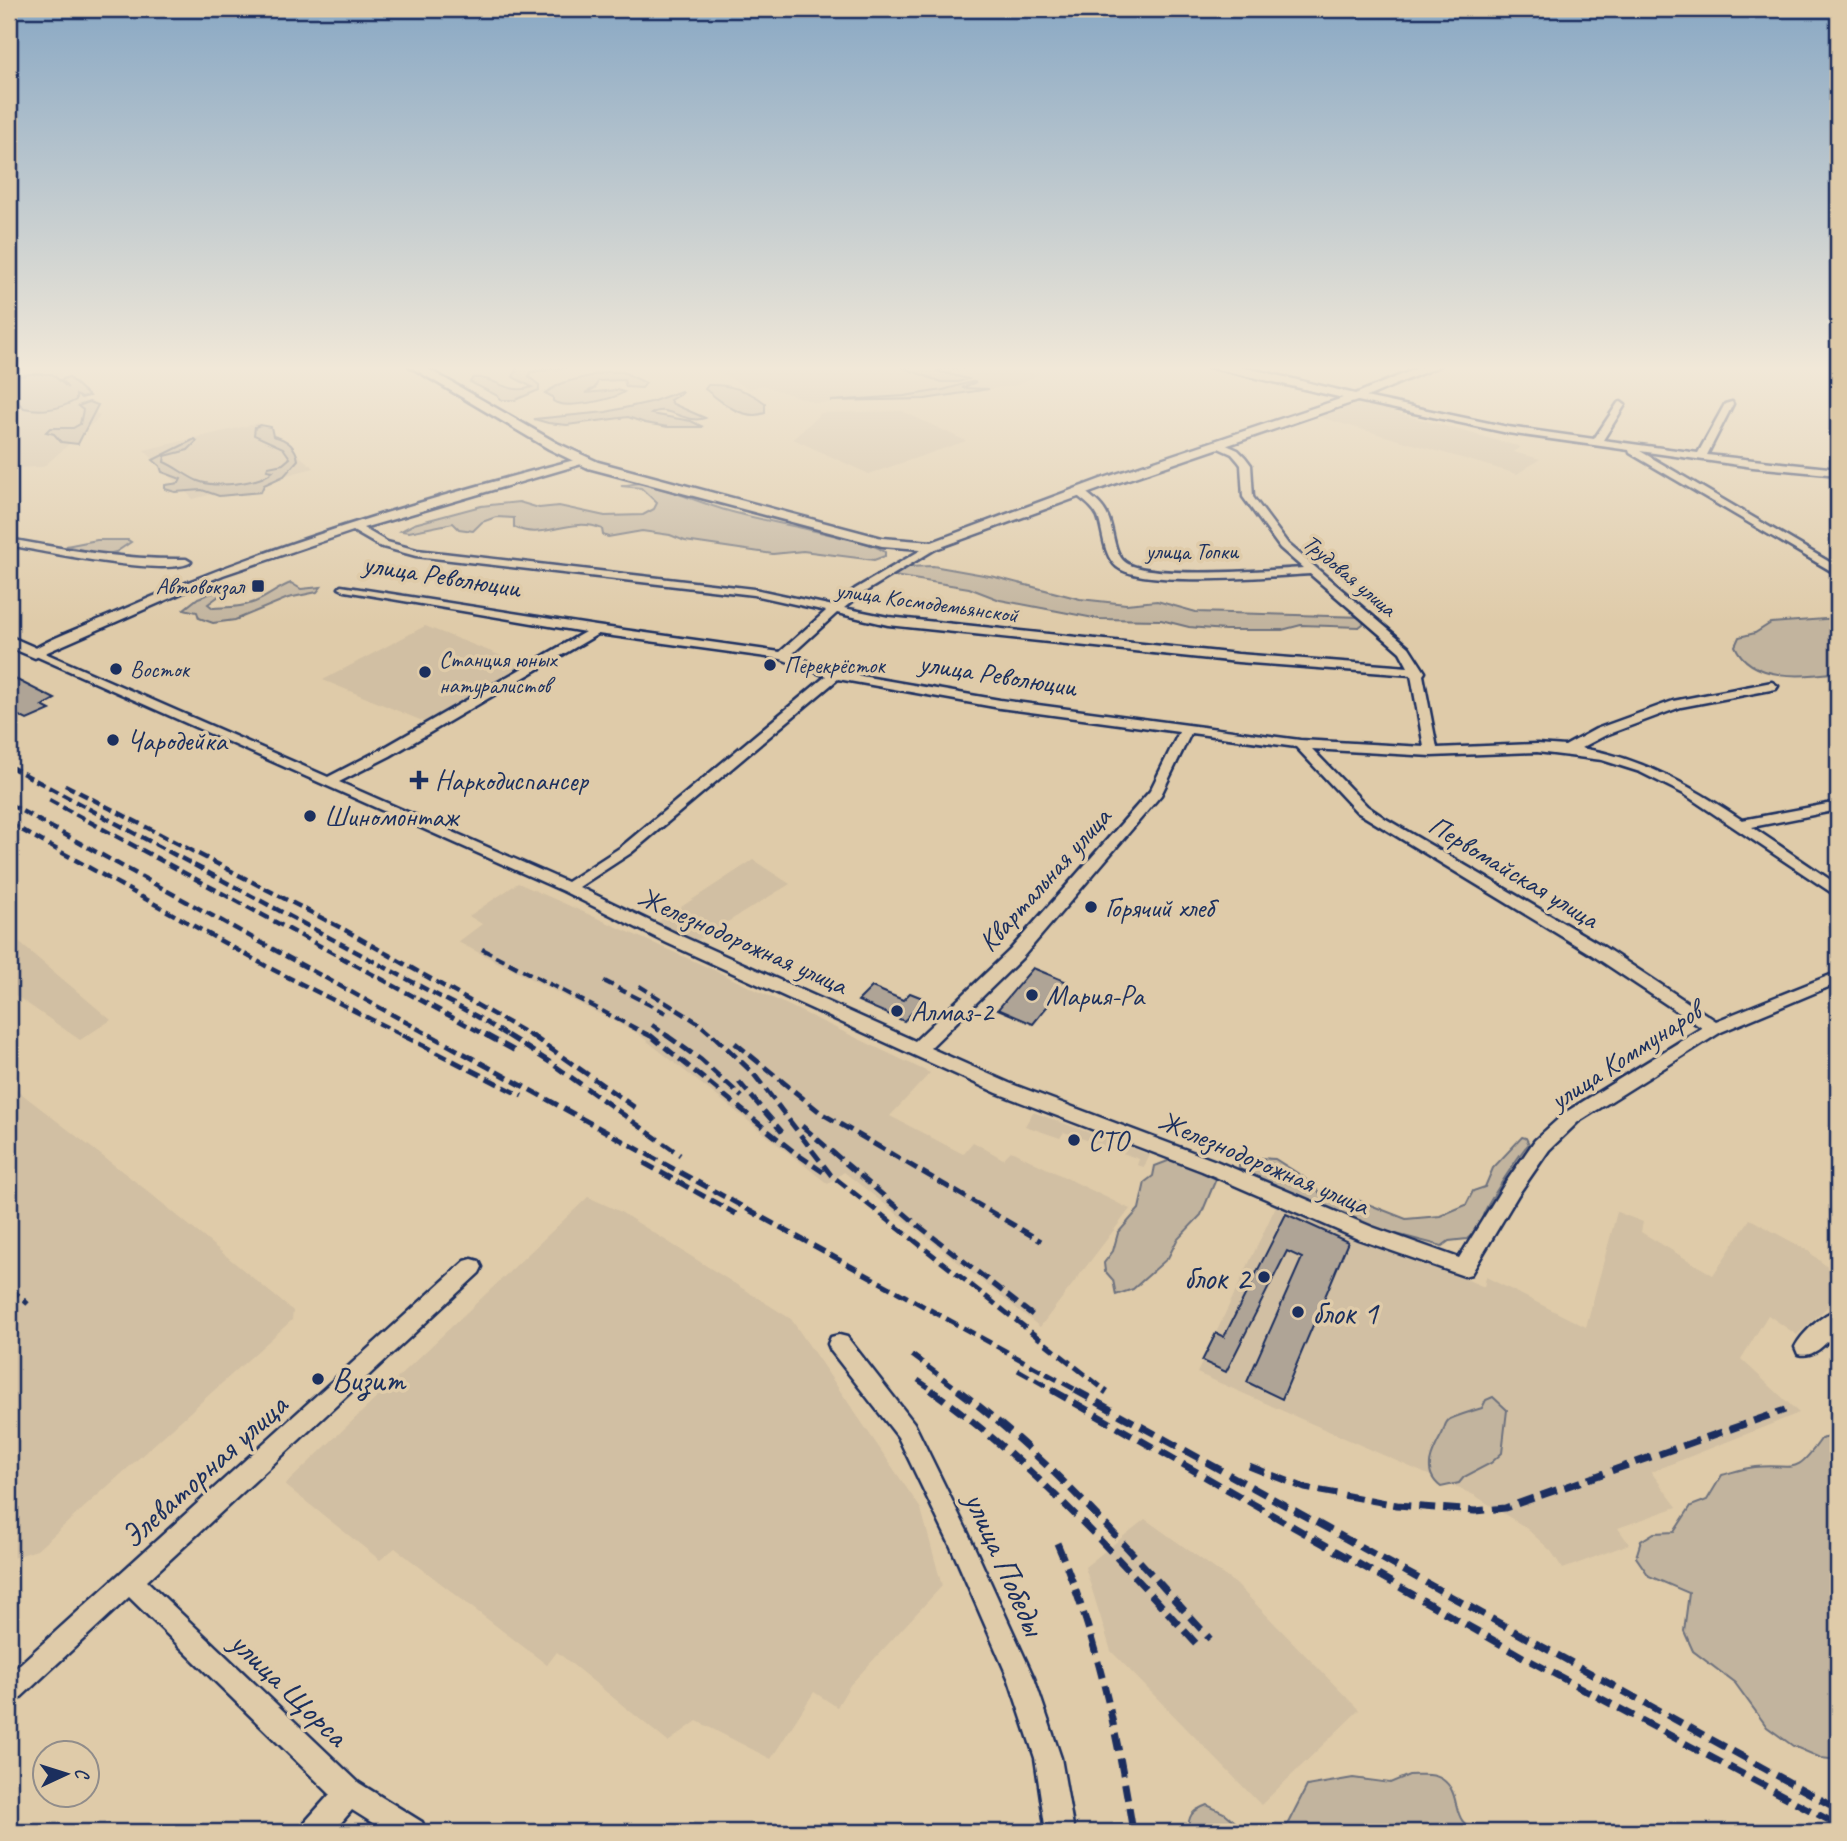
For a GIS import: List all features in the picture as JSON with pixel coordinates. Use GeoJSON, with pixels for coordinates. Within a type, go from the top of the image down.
{"type":"FeatureCollection","features":[{"type":"Feature","properties":{"kind":"street"},"geometry":{"type":"LineString","coordinates":[[566,452],[582,461],[882,542],[933,546]]}},
{"type":"Feature","properties":{"kind":"street"},"geometry":{"type":"LineString","coordinates":[[783,656],[859,591],[933,546],[1194,452]]}},
{"type":"Feature","properties":{"kind":"street","name":"Трудовая улица"},"geometry":{"type":"LineString","coordinates":[[1236,452],[1246,465],[1248,497],[1253,507],[1284,546],[1405,650],[1419,672],[1431,752]]}},
{"type":"Feature","properties":{"kind":"street"},"geometry":{"type":"LineString","coordinates":[[1635,452],[1838,572]]}},
{"type":"Feature","properties":{"kind":"street"},"geometry":{"type":"LineString","coordinates":[[1666,452],[1838,472]]}},
{"type":"Feature","properties":{"kind":"street"},"geometry":{"type":"LineString","coordinates":[[1702,457],[1705,452]]}},
{"type":"Feature","properties":{"kind":"street"},"geometry":{"type":"LineString","coordinates":[[35,653],[202,580],[354,527],[582,461]]}},
{"type":"Feature","properties":{"kind":"street","name":"улица Топки"},"geometry":{"type":"LineString","coordinates":[[1079,492],[1100,509],[1105,518],[1112,552],[1121,567],[1128,571],[1174,575],[1313,571]]}},
{"type":"Feature","properties":{"kind":"street","name":"улица Космодемьянской"},"geometry":{"type":"LineString","coordinates":[[354,527],[383,544],[416,553],[754,592],[888,621],[1238,659],[1328,663],[1419,672]]}},
{"type":"Feature","properties":{"kind":"street"},"geometry":{"type":"LineString","coordinates":[[9,542],[110,561],[141,564],[186,562]]}},
{"type":"Feature","properties":{"kind":"street","name":"улица Революции"},"geometry":{"type":"LineString","coordinates":[[345,588],[596,630],[783,656],[835,675],[1000,704],[1187,729],[1300,744],[1431,752],[1567,750],[1604,756],[1645,769],[1689,791],[1838,892]]}},
{"type":"Feature","properties":{"kind":"street"},"geometry":{"type":"LineString","coordinates":[[330,782],[385,753],[596,630]]}},
{"type":"Feature","properties":{"kind":"street","name":"Железнодорожная улица"},"geometry":{"type":"LineString","coordinates":[[9,641],[568,888],[673,939],[1056,1109],[1209,1166],[1365,1233],[1464,1268]]}},
{"type":"Feature","properties":{"kind":"street"},"geometry":{"type":"LineString","coordinates":[[568,888],[626,850],[835,675]]}},
{"type":"Feature","properties":{"kind":"street","name":"улица Революции"},"geometry":{"type":"LineString","coordinates":[[1567,750],[1601,732],[1678,704],[1772,687]]}},
{"type":"Feature","properties":{"kind":"street","name":"Квартальная улица"},"geometry":{"type":"LineString","coordinates":[[918,1049],[1016,954],[1156,792],[1164,782],[1187,729]]}},
{"type":"Feature","properties":{"kind":"street","name":"Первомайская улица"},"geometry":{"type":"LineString","coordinates":[[1300,744],[1362,809],[1595,949],[1715,1028]]}},
{"type":"Feature","properties":{"kind":"street"},"geometry":{"type":"LineString","coordinates":[[1741,825],[1838,806]]}},
{"type":"Feature","properties":{"kind":"street","name":"улица Коммунаров"},"geometry":{"type":"LineString","coordinates":[[1464,1268],[1511,1189],[1542,1145],[1573,1117],[1715,1028],[1838,977]]}},
{"type":"Feature","properties":{"kind":"street","name":"Элеваторная улица"},"geometry":{"type":"LineString","coordinates":[[9,1691],[472,1267]]}},
{"type":"Feature","properties":{"kind":"street"},"geometry":{"type":"LineString","coordinates":[[1807,1347],[1838,1318]]}},
{"type":"Feature","properties":{"kind":"street","name":"улица Победы"},"geometry":{"type":"LineString","coordinates":[[839,1344],[906,1430],[954,1528],[1021,1678],[1048,1758],[1060,1832]]}},
{"type":"Feature","properties":{"kind":"street","name":"улица Щорса"},"geometry":{"type":"LineString","coordinates":[[130,1581],[349,1793],[412,1832]]}},
{"type":"Feature","properties":{"kind":"street"},"geometry":{"type":"LineString","coordinates":[[315,1832],[349,1793]]}},
{"type":"Feature","properties":{"kind":"shaded area"},"geometry":{"type":"Polygon","coordinates":[[[9,452],[60,452],[43,467],[9,468],[9,452]]]}},
{"type":"Feature","properties":{"kind":"shaded area"},"geometry":{"type":"Polygon","coordinates":[[[146,452],[294,452],[314,468],[193,499],[146,452]]]}},
{"type":"Feature","properties":{"kind":"shaded area"},"geometry":{"type":"Polygon","coordinates":[[[169,452],[181,452],[165,456],[164,462],[206,483],[237,484],[267,475],[273,471],[267,470],[268,467],[283,464],[290,458],[286,452],[295,452],[298,460],[284,476],[264,485],[261,492],[219,496],[202,490],[175,492],[165,489],[165,485],[179,483],[181,479],[162,472],[153,460],[169,452]]]}},
{"type":"Feature","properties":{"kind":"shaded area"},"geometry":{"type":"Polygon","coordinates":[[[821,452],[934,452],[869,474],[821,452]]]}},
{"type":"Feature","properties":{"kind":"shaded area"},"geometry":{"type":"Polygon","coordinates":[[[1440,452],[1513,452],[1540,459],[1517,474],[1440,452]]]}},
{"type":"Feature","properties":{"kind":"shaded area"},"geometry":{"type":"Polygon","coordinates":[[[639,483],[736,513],[875,546],[885,552],[885,556],[874,560],[803,551],[773,554],[685,541],[670,535],[642,531],[608,537],[603,535],[602,529],[579,525],[546,531],[525,531],[514,527],[514,518],[496,517],[482,522],[473,531],[459,529],[453,523],[409,532],[401,531],[414,524],[481,506],[519,502],[539,508],[559,506],[605,516],[643,515],[654,509],[657,503],[641,488],[621,486],[639,483]]]}},
{"type":"Feature","properties":{"kind":"shaded area"},"geometry":{"type":"Polygon","coordinates":[[[97,540],[131,542],[116,552],[103,555],[66,546],[97,540]]]}},
{"type":"Feature","properties":{"kind":"shaded area"},"geometry":{"type":"Polygon","coordinates":[[[933,566],[995,577],[1080,599],[1126,604],[1157,601],[1196,612],[1363,617],[1367,621],[1359,627],[1301,625],[1282,630],[1225,630],[1189,627],[1161,620],[1099,619],[1000,600],[969,588],[894,576],[906,567],[933,566]]]}},
{"type":"Feature","properties":{"kind":"shaded area"},"geometry":{"type":"Polygon","coordinates":[[[291,583],[301,589],[321,587],[317,592],[288,598],[235,620],[213,623],[199,618],[197,612],[184,609],[198,598],[234,585],[208,604],[213,608],[247,605],[291,583]]]}},
{"type":"Feature","properties":{"kind":"shaded area"},"geometry":{"type":"Polygon","coordinates":[[[1838,618],[1838,672],[1795,675],[1766,671],[1743,658],[1735,646],[1739,637],[1755,633],[1771,623],[1838,618]]]}},
{"type":"Feature","properties":{"kind":"shaded area","name":"Станция юных натуралистов"},"geometry":{"type":"Polygon","coordinates":[[[425,626],[525,665],[425,722],[323,680],[425,626]]]}},
{"type":"Feature","properties":{"kind":"shaded area"},"geometry":{"type":"Polygon","coordinates":[[[753,860],[790,884],[696,941],[658,922],[753,860]]]}},
{"type":"Feature","properties":{"kind":"shaded area"},"geometry":{"type":"Polygon","coordinates":[[[518,883],[714,970],[930,1073],[890,1116],[963,1154],[973,1142],[1003,1159],[1011,1151],[1130,1209],[1040,1327],[844,1172],[828,1184],[637,1033],[458,942],[482,924],[469,916],[518,883]]]}},
{"type":"Feature","properties":{"kind":"shaded area"},"geometry":{"type":"Polygon","coordinates":[[[9,934],[111,1020],[80,1040],[9,991],[9,934]]]}},
{"type":"Feature","properties":{"kind":"shaded area"},"geometry":{"type":"Polygon","coordinates":[[[9,1084],[145,1189],[293,1311],[292,1320],[37,1550],[9,1559],[9,1084]]]}},
{"type":"Feature","properties":{"kind":"shaded area"},"geometry":{"type":"Polygon","coordinates":[[[1033,1112],[1150,1155],[1144,1167],[1137,1165],[1139,1159],[1064,1132],[1060,1138],[1025,1126],[1033,1112]]]}},
{"type":"Feature","properties":{"kind":"shaded area"},"geometry":{"type":"Polygon","coordinates":[[[1522,1137],[1526,1138],[1529,1144],[1490,1202],[1481,1227],[1467,1239],[1449,1241],[1442,1246],[1373,1228],[1239,1172],[1239,1162],[1245,1157],[1275,1159],[1302,1176],[1320,1193],[1355,1199],[1406,1219],[1440,1216],[1466,1205],[1473,1191],[1485,1187],[1493,1168],[1522,1137]]]}},
{"type":"Feature","properties":{"kind":"shaded area"},"geometry":{"type":"Polygon","coordinates":[[[1173,1159],[1216,1176],[1201,1215],[1177,1240],[1168,1258],[1133,1289],[1116,1295],[1113,1280],[1105,1271],[1104,1263],[1113,1251],[1118,1233],[1139,1209],[1145,1182],[1153,1176],[1155,1166],[1173,1159]]]}},
{"type":"Feature","properties":{"kind":"shaded area"},"geometry":{"type":"Polygon","coordinates":[[[588,1197],[619,1211],[791,1319],[921,1509],[942,1586],[850,1685],[837,1707],[814,1692],[771,1759],[697,1721],[668,1742],[557,1652],[547,1665],[395,1548],[380,1560],[285,1485],[588,1197]]]}},
{"type":"Feature","properties":{"kind":"shaded area"},"geometry":{"type":"Polygon","coordinates":[[[1276,1206],[1370,1245],[1443,1269],[1484,1287],[1486,1277],[1586,1327],[1617,1212],[1643,1222],[1641,1232],[1713,1275],[1750,1219],[1807,1250],[1838,1276],[1838,1297],[1797,1335],[1768,1315],[1741,1359],[1799,1413],[1651,1472],[1677,1507],[1618,1528],[1629,1544],[1563,1569],[1551,1551],[1525,1527],[1474,1495],[1197,1373],[1276,1206]]]}},
{"type":"Feature","properties":{"kind":"shaded area"},"geometry":{"type":"Polygon","coordinates":[[[1493,1397],[1507,1410],[1502,1453],[1459,1483],[1441,1487],[1431,1475],[1430,1462],[1447,1422],[1482,1408],[1486,1400],[1493,1397]]]}},
{"type":"Feature","properties":{"kind":"shaded area"},"geometry":{"type":"Polygon","coordinates":[[[1838,1435],[1838,1760],[1821,1758],[1793,1746],[1767,1727],[1735,1683],[1693,1651],[1684,1631],[1689,1593],[1649,1576],[1636,1557],[1641,1541],[1654,1533],[1674,1532],[1691,1506],[1707,1500],[1722,1475],[1751,1468],[1799,1464],[1821,1439],[1838,1435]]]}},
{"type":"Feature","properties":{"kind":"shaded area"},"geometry":{"type":"Polygon","coordinates":[[[1145,1519],[1236,1584],[1359,1710],[1261,1805],[1111,1651],[1085,1567],[1145,1519]]]}},
{"type":"Feature","properties":{"kind":"shaded area"},"geometry":{"type":"Polygon","coordinates":[[[1409,1775],[1421,1775],[1442,1779],[1453,1793],[1464,1823],[1483,1832],[1247,1832],[1257,1827],[1280,1830],[1287,1825],[1307,1786],[1353,1778],[1390,1783],[1409,1775]]]}},
{"type":"Feature","properties":{"kind":"shaded area"},"geometry":{"type":"Polygon","coordinates":[[[1207,1805],[1226,1814],[1247,1832],[1188,1832],[1191,1815],[1207,1805]]]}},
{"type":"Feature","properties":{"kind":"building"},"geometry":{"type":"Polygon","coordinates":[[[9,676],[55,699],[42,706],[50,710],[27,720],[9,711],[9,676]]]}},
{"type":"Feature","properties":{"kind":"building","name":"Мария-Ра"},"geometry":{"type":"Polygon","coordinates":[[[1033,968],[1067,982],[1033,1024],[998,1009],[1033,968]]]}},
{"type":"Feature","properties":{"kind":"building","name":"Алмаз-2"},"geometry":{"type":"Polygon","coordinates":[[[872,987],[903,1000],[910,993],[925,999],[904,1021],[858,1001],[872,987]]]}},
{"type":"Feature","properties":{"kind":"building","name":"блок 1"},"geometry":{"type":"Polygon","coordinates":[[[1286,1214],[1348,1242],[1282,1399],[1247,1382],[1302,1258],[1287,1251],[1226,1372],[1202,1361],[1216,1333],[1224,1337],[1286,1214]]]}},
{"type":"Feature","properties":{"kind":"railway"},"geometry":{"type":"LineString","coordinates":[[9,766],[476,1016],[509,1037]]}},
{"type":"Feature","properties":{"kind":"railway"},"geometry":{"type":"LineString","coordinates":[[65,785],[345,930],[533,1037]]}},
{"type":"Feature","properties":{"kind":"railway"},"geometry":{"type":"LineString","coordinates":[[49,800],[489,1037]]}},
{"type":"Feature","properties":{"kind":"railway"},"geometry":{"type":"LineString","coordinates":[[9,804],[433,1037]]}},
{"type":"Feature","properties":{"kind":"railway"},"geometry":{"type":"LineString","coordinates":[[9,823],[266,966],[406,1037]]}},
{"type":"Feature","properties":{"kind":"railway"},"geometry":{"type":"LineString","coordinates":[[482,949],[652,1037]]}},
{"type":"Feature","properties":{"kind":"railway"},"geometry":{"type":"LineString","coordinates":[[604,981],[666,1013]]}},
{"type":"Feature","properties":{"kind":"railway"},"geometry":{"type":"LineString","coordinates":[[639,986],[697,1022],[715,1037]]}},
{"type":"Feature","properties":{"kind":"railway"},"geometry":{"type":"LineString","coordinates":[[652,1025],[669,1037]]}},
{"type":"Feature","properties":{"kind":"railway"},"geometry":{"type":"LineString","coordinates":[[402,1035],[522,1096]]}},
{"type":"Feature","properties":{"kind":"railway"},"geometry":{"type":"LineString","coordinates":[[430,1035],[1078,1391]]}},
{"type":"Feature","properties":{"kind":"railway"},"geometry":{"type":"LineString","coordinates":[[486,1035],[517,1052]]}},
{"type":"Feature","properties":{"kind":"railway"},"geometry":{"type":"LineString","coordinates":[[507,1035],[680,1155]]}},
{"type":"Feature","properties":{"kind":"railway"},"geometry":{"type":"LineString","coordinates":[[531,1035],[637,1109]]}},
{"type":"Feature","properties":{"kind":"railway"},"geometry":{"type":"LineString","coordinates":[[650,1035],[794,1152],[823,1172]]}},
{"type":"Feature","properties":{"kind":"railway"},"geometry":{"type":"LineString","coordinates":[[666,1035],[701,1060],[742,1097]]}},
{"type":"Feature","properties":{"kind":"railway"},"geometry":{"type":"LineString","coordinates":[[713,1035],[753,1073],[831,1175],[1106,1391]]}},
{"type":"Feature","properties":{"kind":"railway"},"geometry":{"type":"LineString","coordinates":[[735,1043],[821,1113],[1041,1241]]}},
{"type":"Feature","properties":{"kind":"railway"},"geometry":{"type":"LineString","coordinates":[[739,1082],[782,1132]]}},
{"type":"Feature","properties":{"kind":"railway"},"geometry":{"type":"LineString","coordinates":[[802,1126],[919,1226],[1035,1317]]}},
{"type":"Feature","properties":{"kind":"railway"},"geometry":{"type":"LineString","coordinates":[[644,1163],[736,1214]]}},
{"type":"Feature","properties":{"kind":"railway"},"geometry":{"type":"LineString","coordinates":[[9,1287],[28,1304]]}},
{"type":"Feature","properties":{"kind":"railway"},"geometry":{"type":"LineString","coordinates":[[912,1355],[960,1391]]}},
{"type":"Feature","properties":{"kind":"railway"},"geometry":{"type":"LineString","coordinates":[[1018,1370],[1055,1391]]}},
{"type":"Feature","properties":{"kind":"railway"},"geometry":{"type":"LineString","coordinates":[[918,1380],[934,1391]]}},
{"type":"Feature","properties":{"kind":"railway"},"geometry":{"type":"LineString","coordinates":[[931,1390],[1004,1448],[1073,1512],[1201,1649]]}},
{"type":"Feature","properties":{"kind":"railway"},"geometry":{"type":"LineString","coordinates":[[958,1390],[1026,1446],[1090,1508],[1210,1639]]}},
{"type":"Feature","properties":{"kind":"railway"},"geometry":{"type":"LineString","coordinates":[[1052,1390],[1523,1657],[1838,1825]]}},
{"type":"Feature","properties":{"kind":"railway"},"geometry":{"type":"LineString","coordinates":[[1075,1390],[1838,1809]]}},
{"type":"Feature","properties":{"kind":"railway"},"geometry":{"type":"LineString","coordinates":[[1249,1466],[1305,1488],[1397,1505],[1475,1511],[1505,1508],[1785,1410]]}},
{"type":"Feature","properties":{"kind":"railway"},"geometry":{"type":"LineString","coordinates":[[1057,1543],[1084,1613],[1104,1685],[1133,1832]]}},
{"type":"Feature","properties":{"kind":"place","name":"Автовокзал"},"geometry":{"type":"Point","coordinates":[258,586]}},
{"type":"Feature","properties":{"kind":"place","name":"Перекрёсток"},"geometry":{"type":"Point","coordinates":[770,665]}},
{"type":"Feature","properties":{"kind":"place","name":"Восток"},"geometry":{"type":"Point","coordinates":[116,669]}},
{"type":"Feature","properties":{"kind":"place","name":"Станция юных натуралистов"},"geometry":{"type":"Point","coordinates":[425,672]}},
{"type":"Feature","properties":{"kind":"place","name":"Чародейка"},"geometry":{"type":"Point","coordinates":[113,740]}},
{"type":"Feature","properties":{"kind":"place","name":"Наркодиспансер"},"geometry":{"type":"Point","coordinates":[419,780]}},
{"type":"Feature","properties":{"kind":"place","name":"Шиномонтаж"},"geometry":{"type":"Point","coordinates":[310,816]}},
{"type":"Feature","properties":{"kind":"place","name":"Горячий хлеб"},"geometry":{"type":"Point","coordinates":[1091,907]}},
{"type":"Feature","properties":{"kind":"place","name":"Мария-Ра"},"geometry":{"type":"Point","coordinates":[1032,995]}},
{"type":"Feature","properties":{"kind":"place","name":"Алмаз-2"},"geometry":{"type":"Point","coordinates":[897,1011]}},
{"type":"Feature","properties":{"kind":"place","name":"СТО"},"geometry":{"type":"Point","coordinates":[1074,1140]}},
{"type":"Feature","properties":{"kind":"place","name":"блок 2"},"geometry":{"type":"Point","coordinates":[1264,1277]}},
{"type":"Feature","properties":{"kind":"place","name":"блок 1"},"geometry":{"type":"Point","coordinates":[1298,1312]}},
{"type":"Feature","properties":{"kind":"place","name":"Визит"},"geometry":{"type":"Point","coordinates":[318,1379]}}]}
